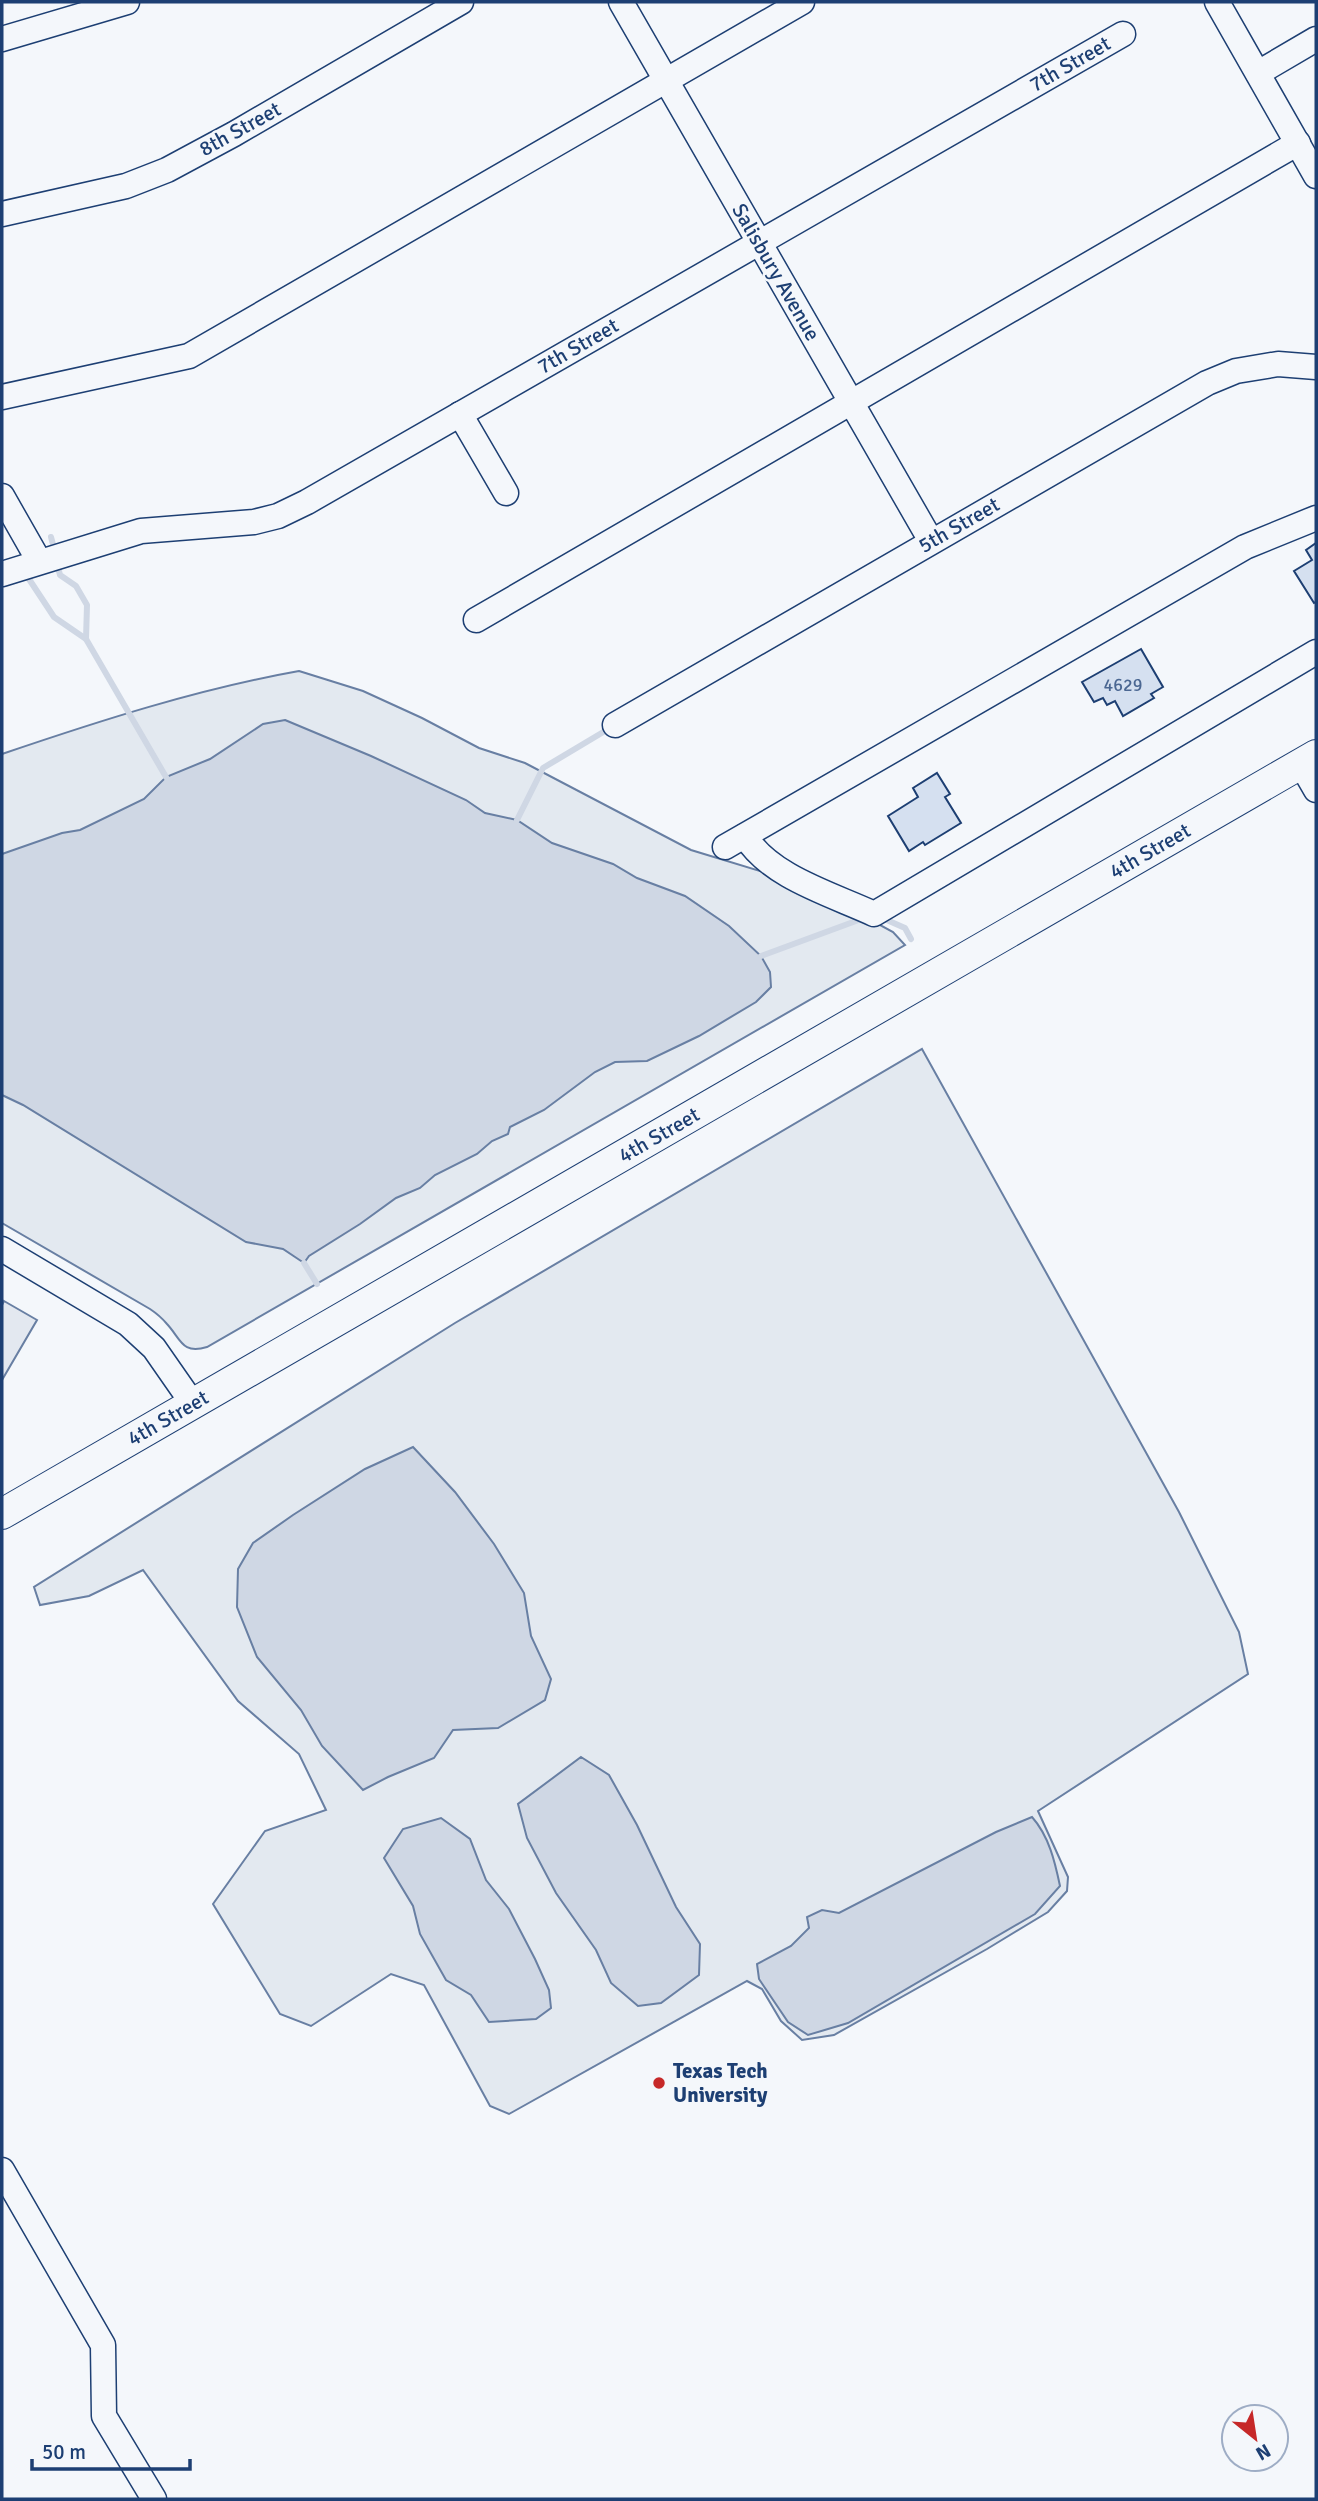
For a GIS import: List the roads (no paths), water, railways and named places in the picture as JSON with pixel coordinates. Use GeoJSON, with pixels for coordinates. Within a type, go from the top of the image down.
{"type":"FeatureCollection","features":[{"type":"Feature","properties":{"kind":"main road","name":"4th Street"},"geometry":{"type":"LineString","coordinates":[[2,1514],[1308,760]]}},
{"type":"Feature","properties":{"kind":"street"},"geometry":{"type":"LineString","coordinates":[[2,39],[127,2]]}},
{"type":"Feature","properties":{"kind":"street","name":"8th Street"},"geometry":{"type":"LineString","coordinates":[[2,214],[126,186],[167,170],[461,2]]}},
{"type":"Feature","properties":{"kind":"street","name":"Salisbury Avenue"},"geometry":{"type":"LineString","coordinates":[[621,2],[931,541]]}},
{"type":"Feature","properties":{"kind":"street"},"geometry":{"type":"LineString","coordinates":[[2,397],[188,356],[802,2]]}},
{"type":"Feature","properties":{"kind":"street"},"geometry":{"type":"LineString","coordinates":[[1217,2],[1316,176]]}},
{"type":"Feature","properties":{"kind":"street","name":"7th Street"},"geometry":{"type":"LineString","coordinates":[[2,574],[141,531],[254,522],[278,516],[307,502],[1123,34]]}},
{"type":"Feature","properties":{"kind":"street"},"geometry":{"type":"LineString","coordinates":[[1258,73],[1316,39]]}},
{"type":"Feature","properties":{"kind":"street"},"geometry":{"type":"LineString","coordinates":[[476,620],[1298,143]]}},
{"type":"Feature","properties":{"kind":"street","name":"5th Street"},"geometry":{"type":"LineString","coordinates":[[615,725],[1207,383],[1236,371],[1278,364],[1316,367]]}},
{"type":"Feature","properties":{"kind":"street"},"geometry":{"type":"LineString","coordinates":[[460,414],[506,493]]}},
{"type":"Feature","properties":{"kind":"street"},"geometry":{"type":"LineString","coordinates":[[2,496],[39,561]]}},
{"type":"Feature","properties":{"kind":"street"},"geometry":{"type":"LineString","coordinates":[[1316,519],[1245,547],[735,841],[781,872],[874,914],[1316,652]]}},
{"type":"Feature","properties":{"kind":"street"},"geometry":{"type":"LineString","coordinates":[[1308,760],[1316,790]]}},
{"type":"Feature","properties":{"kind":"street"},"geometry":{"type":"LineString","coordinates":[[2,1249],[128,1324],[154,1348],[193,1404]]}},
{"type":"Feature","properties":{"kind":"street"},"geometry":{"type":"LineString","coordinates":[[2,2170],[103,2345],[104,2416],[154,2499]]}},
{"type":"Feature","properties":{"kind":"waterway"},"geometry":{"type":"LineString","coordinates":[[51,537],[55,552]]}},
{"type":"Feature","properties":{"kind":"waterway"},"geometry":{"type":"LineString","coordinates":[[57,563],[60,575],[76,586],[87,605],[86,639],[166,777]]}},
{"type":"Feature","properties":{"kind":"waterway"},"geometry":{"type":"LineString","coordinates":[[25,573],[54,617],[86,639]]}},
{"type":"Feature","properties":{"kind":"waterway"},"geometry":{"type":"LineString","coordinates":[[517,820],[543,768],[610,728]]}},
{"type":"Feature","properties":{"kind":"waterway"},"geometry":{"type":"LineString","coordinates":[[880,917],[905,928],[911,939]]}},
{"type":"Feature","properties":{"kind":"waterway"},"geometry":{"type":"LineString","coordinates":[[761,956],[864,918]]}},
{"type":"Feature","properties":{"kind":"waterway"},"geometry":{"type":"LineString","coordinates":[[304,1263],[317,1284]]}},
{"type":"Feature","properties":{"kind":"place","name":"Texas Tech University"},"geometry":{"type":"Point","coordinates":[659,2083]}}]}
